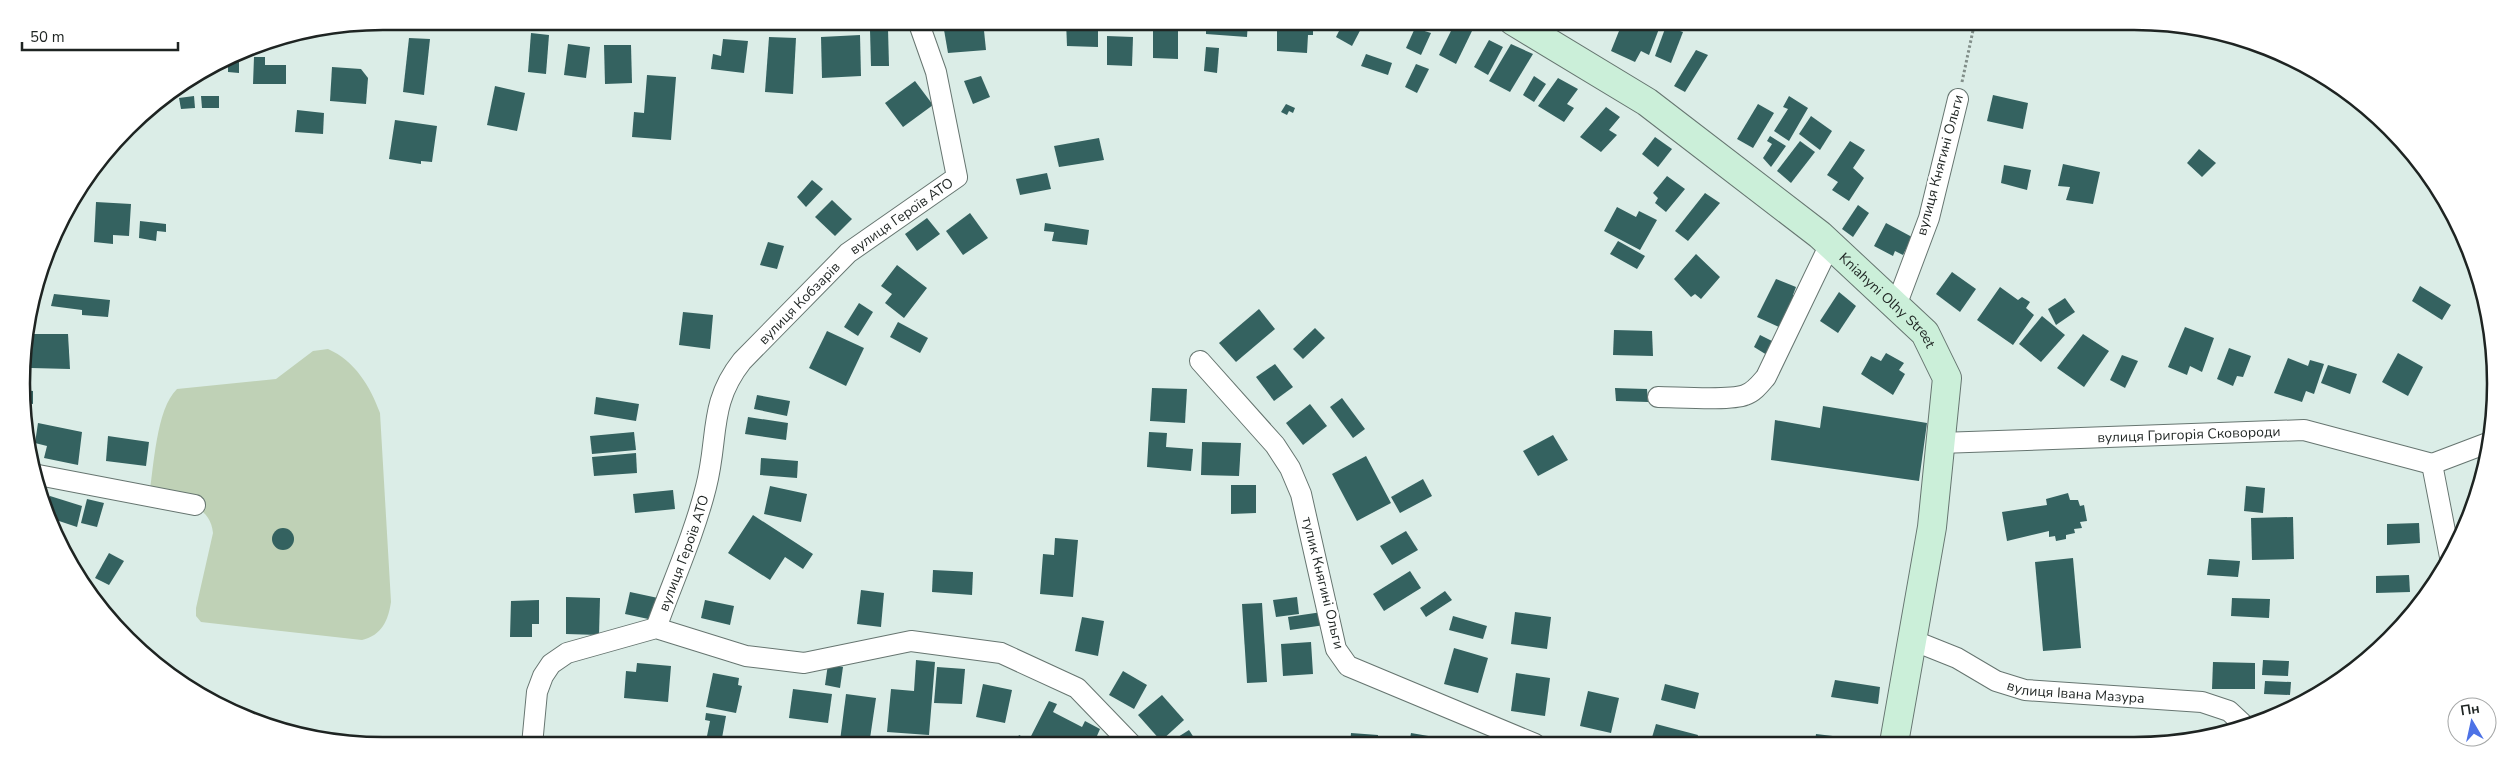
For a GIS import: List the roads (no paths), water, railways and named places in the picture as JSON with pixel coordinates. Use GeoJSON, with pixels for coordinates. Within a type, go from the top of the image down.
{"type":"FeatureCollection","features":[{"type":"Feature","properties":{"kind":"street","name":"вулиця Героїв АТО"},"geometry":{"type":"LineString","coordinates":[[656,628],[706,488],[721,395],[729,378],[742,361],[848,253],[957,177],[936,72],[921,30]]}},
{"type":"Feature","properties":{"kind":"street","name":"Kniahyni Olhy Street"},"geometry":{"type":"LineString","coordinates":[[1528,30],[1647,102],[1830,244],[1924,333],[1947,378],[1932,527],[1895,737]]}},
{"type":"Feature","properties":{"kind":"street","name":"вулиця Княгині Ольги"},"geometry":{"type":"LineString","coordinates":[[1896,306],[1929,218],[1958,99]]}},
{"type":"Feature","properties":{"kind":"street"},"geometry":{"type":"LineString","coordinates":[[1658,397],[1744,396],[1756,389],[1766,377],[1830,244]]}},
{"type":"Feature","properties":{"kind":"street","name":"тупик Княгині Ольги"},"geometry":{"type":"LineString","coordinates":[[1200,361],[1275,445],[1290,468],[1301,494],[1336,650],[1348,666],[1518,737]]}},
{"type":"Feature","properties":{"kind":"street","name":"вулиця Григорія Сковороди"},"geometry":{"type":"LineString","coordinates":[[1940,443],[2304,430],[2432,464]]}},
{"type":"Feature","properties":{"kind":"street"},"geometry":{"type":"LineString","coordinates":[[2448,546],[2432,464],[2481,445]]}},
{"type":"Feature","properties":{"kind":"street"},"geometry":{"type":"LineString","coordinates":[[42,476],[195,505]]}},
{"type":"Feature","properties":{"kind":"street","name":"вулиця Героїв АТО"},"geometry":{"type":"LineString","coordinates":[[533,737],[537,692],[543,676],[551,664],[567,653],[656,628],[746,656],[804,663],[911,641],[1001,653],[1077,688],[1124,737]]}},
{"type":"Feature","properties":{"kind":"street","name":"вулиця Івана Мазура"},"geometry":{"type":"LineString","coordinates":[[1912,640],[1958,658],[1996,681],[2025,690],[2202,702],[2228,711],[2240,720]]}}]}
